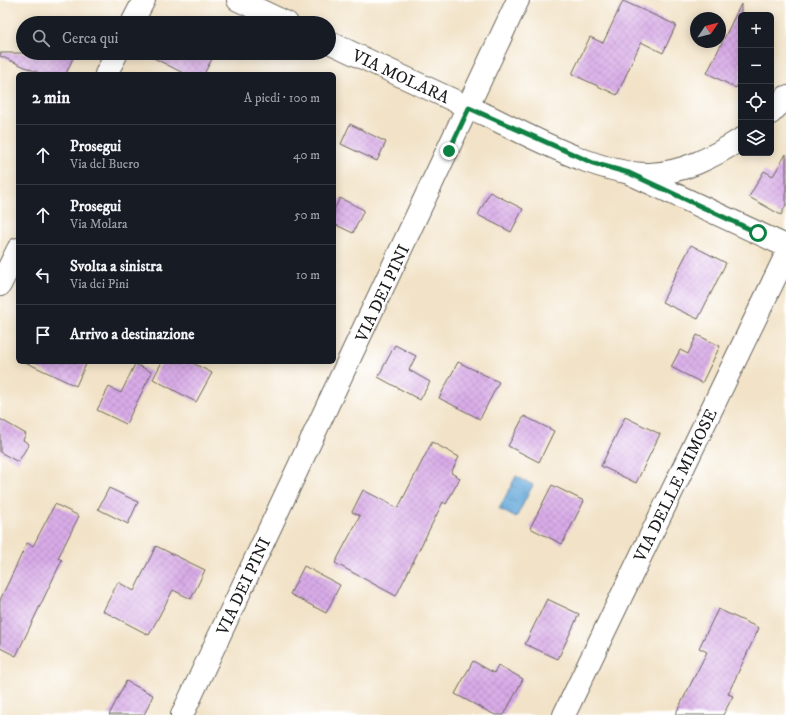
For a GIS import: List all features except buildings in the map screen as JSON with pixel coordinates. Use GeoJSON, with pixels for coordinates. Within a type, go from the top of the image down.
{"type":"FeatureCollection","features":[{"type":"Feature","properties":{"kind":"street"},"geometry":{"type":"LineString","coordinates":[[136,16],[144,0]]}},
{"type":"Feature","properties":{"kind":"street"},"geometry":{"type":"LineString","coordinates":[[238,0],[272,16]]}},
{"type":"Feature","properties":{"kind":"street","name":"VIA DEI PINI"},"geometry":{"type":"LineString","coordinates":[[182,715],[469,108],[518,0]]}},
{"type":"Feature","properties":{"kind":"street","name":"VIA MOLARA"},"geometry":{"type":"LineString","coordinates":[[336,45],[469,108],[593,163],[629,173],[650,174],[680,169],[712,157],[738,141]]}},
{"type":"Feature","properties":{"kind":"street"},"geometry":{"type":"LineString","coordinates":[[107,72],[113,60]]}},
{"type":"Feature","properties":{"kind":"street"},"geometry":{"type":"LineString","coordinates":[[774,111],[786,98]]}},
{"type":"Feature","properties":{"kind":"street"},"geometry":{"type":"LineString","coordinates":[[629,173],[786,246]]}},
{"type":"Feature","properties":{"kind":"street"},"geometry":{"type":"LineString","coordinates":[[0,285],[16,253]]}},
{"type":"Feature","properties":{"kind":"street","name":"VIA DELLE MIMOSE"},"geometry":{"type":"LineString","coordinates":[[564,715],[786,255]]}},
{"type":"Feature","properties":{"kind":"water"},"geometry":{"type":"Polygon","coordinates":[[[516,476],[533,485],[516,518],[499,509],[516,476]]]}},
{"type":"Feature","properties":{"kind":"route"},"geometry":{"type":"LineString","coordinates":[[449,151],[469,108],[544,143],[605,168],[629,173],[758,233]]}}]}
